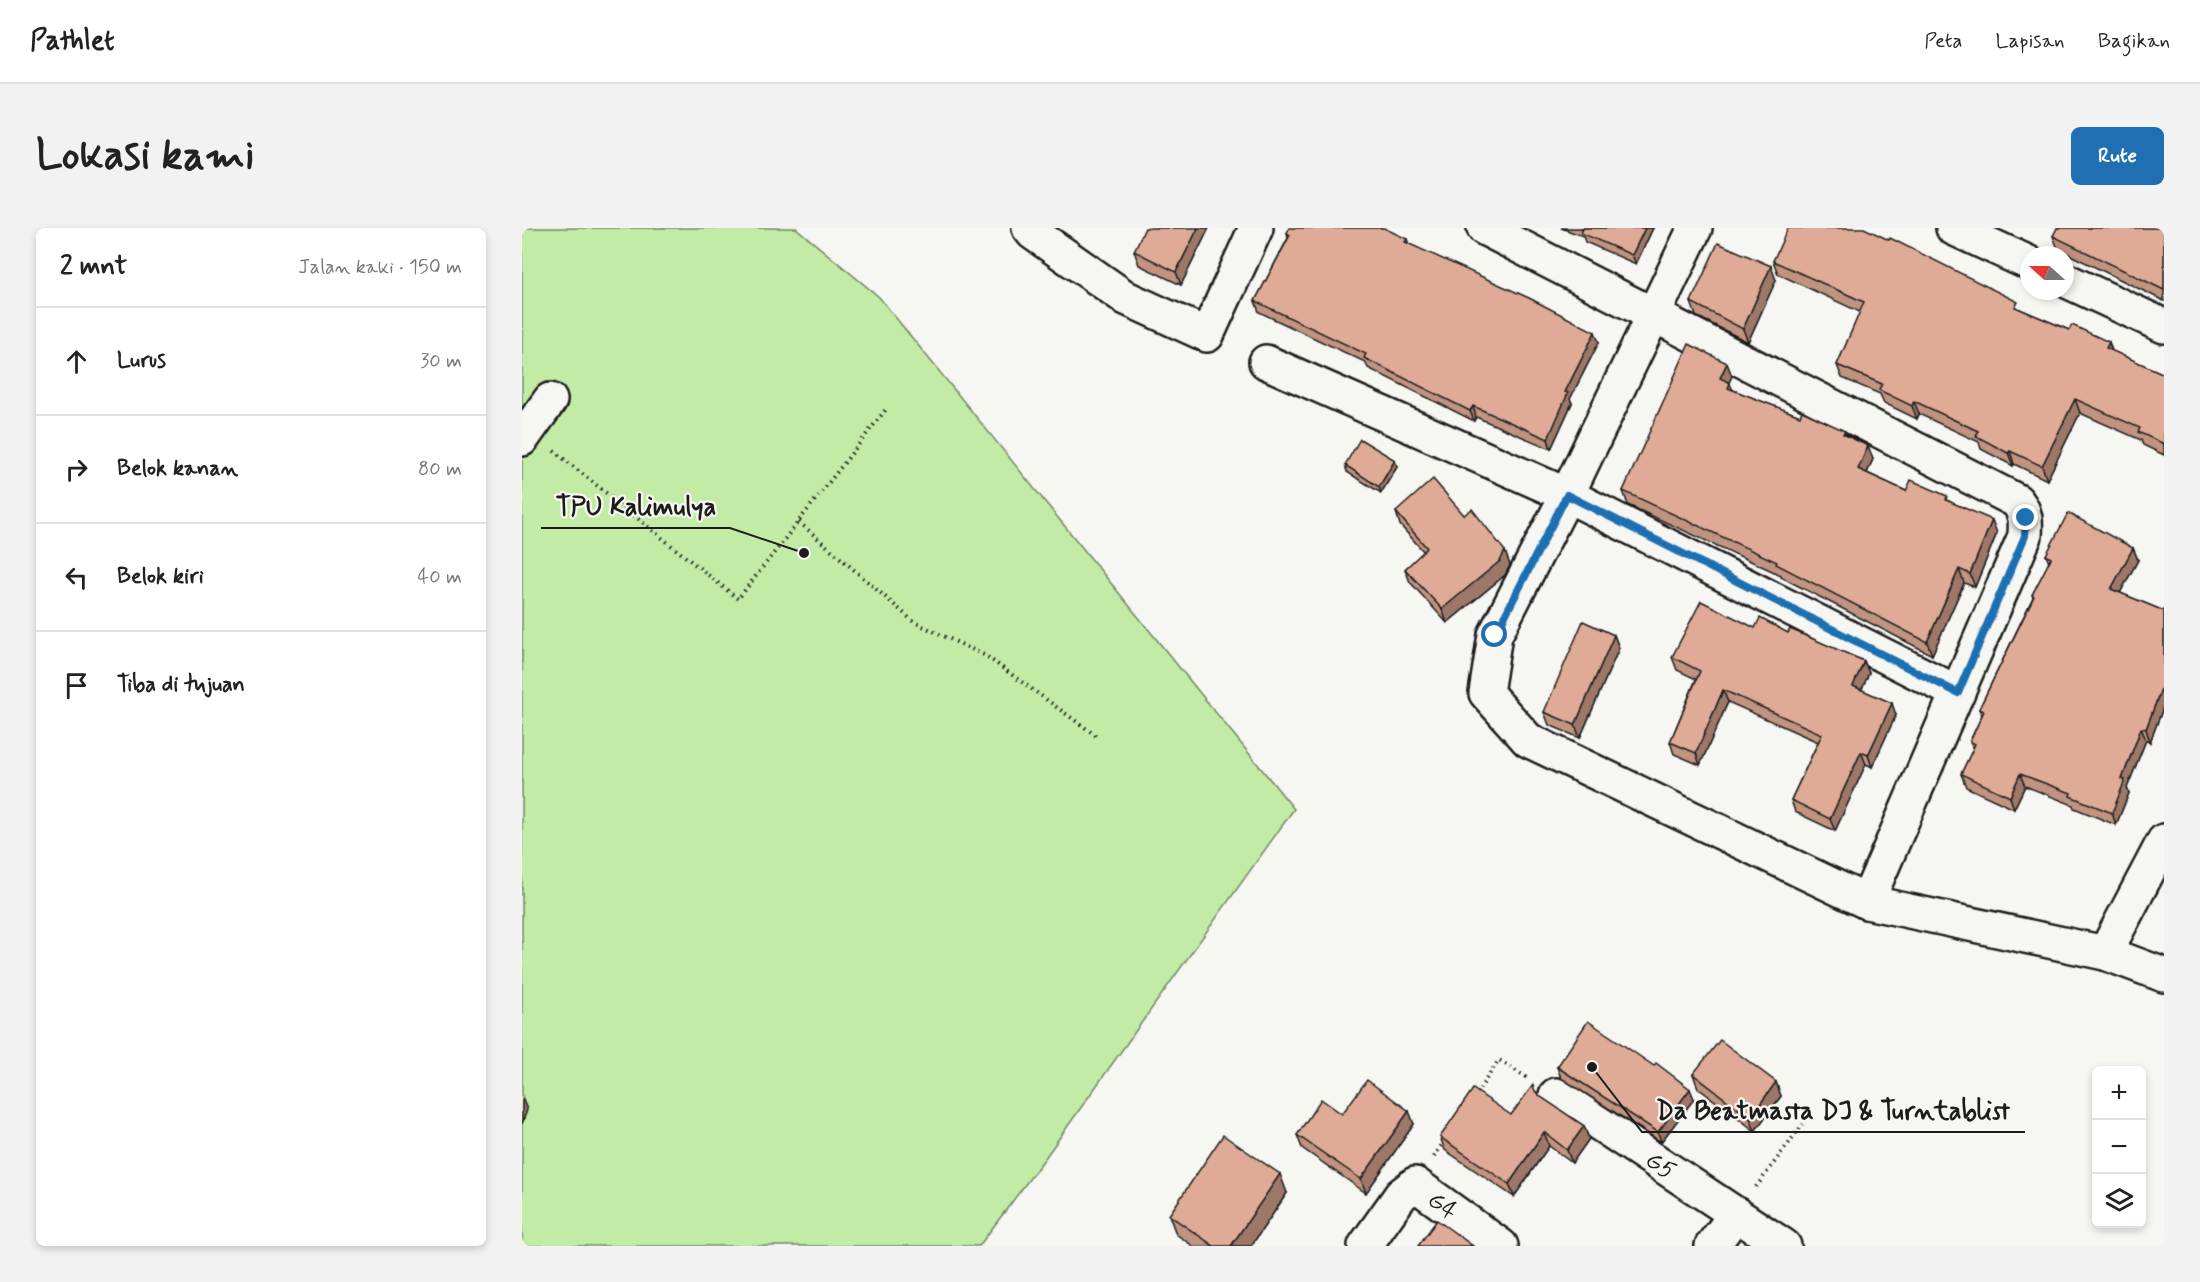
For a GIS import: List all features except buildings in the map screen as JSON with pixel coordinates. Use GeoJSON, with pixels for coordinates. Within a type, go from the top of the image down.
{"type":"FeatureCollection","features":[{"type":"Feature","properties":{"kind":"street"},"geometry":{"type":"LineString","coordinates":[[1032,230],[1126,298],[1207,335],[1256,228]]}},
{"type":"Feature","properties":{"kind":"street"},"geometry":{"type":"LineString","coordinates":[[1484,228],[2017,501],[2023,508],[2026,518],[2025,536],[1867,902]]}},
{"type":"Feature","properties":{"kind":"street"},"geometry":{"type":"LineString","coordinates":[[1695,228],[1567,495],[1495,635],[1486,693],[1528,740],[1867,902],[2105,953],[2164,975]]}},
{"type":"Feature","properties":{"kind":"street"},"geometry":{"type":"LineString","coordinates":[[1953,228],[2020,259]]}},
{"type":"Feature","properties":{"kind":"street"},"geometry":{"type":"LineString","coordinates":[[2074,284],[2164,326]]}},
{"type":"Feature","properties":{"kind":"street"},"geometry":{"type":"LineString","coordinates":[[1266,362],[1567,495],[1958,693]]}},
{"type":"Feature","properties":{"kind":"street"},"geometry":{"type":"LineString","coordinates":[[525,434],[550,400]]}},
{"type":"Feature","properties":{"kind":"street"},"geometry":{"type":"LineString","coordinates":[[2105,953],[2164,842]]}},
{"type":"Feature","properties":{"kind":"street","name":"G5"},"geometry":{"type":"LineString","coordinates":[[1556,1095],[1784,1246]]}},
{"type":"Feature","properties":{"kind":"street"},"geometry":{"type":"LineString","coordinates":[[1365,1246],[1401,1196],[1415,1185]]}},
{"type":"Feature","properties":{"kind":"street","name":"G4"},"geometry":{"type":"LineString","coordinates":[[1415,1185],[1501,1246]]}},
{"type":"Feature","properties":{"kind":"street"},"geometry":{"type":"LineString","coordinates":[[1712,1246],[1736,1214]]}},
{"type":"Feature","properties":{"kind":"path"},"geometry":{"type":"LineString","coordinates":[[525,434],[738,599],[887,408]]}},
{"type":"Feature","properties":{"kind":"path"},"geometry":{"type":"LineString","coordinates":[[799,522],[914,622],[986,656],[1038,696],[1098,737]]}},
{"type":"Feature","properties":{"kind":"path"},"geometry":{"type":"LineString","coordinates":[[1473,1098],[1499,1060],[1556,1095]]}},
{"type":"Feature","properties":{"kind":"path"},"geometry":{"type":"LineString","coordinates":[[1736,1214],[1803,1124]]}},
{"type":"Feature","properties":{"kind":"path"},"geometry":{"type":"LineString","coordinates":[[1415,1185],[1448,1137]]}},
{"type":"Feature","properties":{"kind":"green space"},"geometry":{"type":"Polygon","coordinates":[[[522,228],[796,228],[879,297],[1294,809],[1045,1158],[979,1246],[522,1246],[522,228]]]}},
{"type":"Feature","properties":{"kind":"place","name":"TPU Kalimulya"},"geometry":{"type":"Point","coordinates":[804,553]}},
{"type":"Feature","properties":{"kind":"place","name":"Da Beatmasta DJ & Turntablist"},"geometry":{"type":"Point","coordinates":[1592,1067]}},
{"type":"Feature","properties":{"kind":"route"},"geometry":{"type":"LineString","coordinates":[[1495,635],[1567,495],[1958,693],[2025,536],[2026,518]]}}]}
